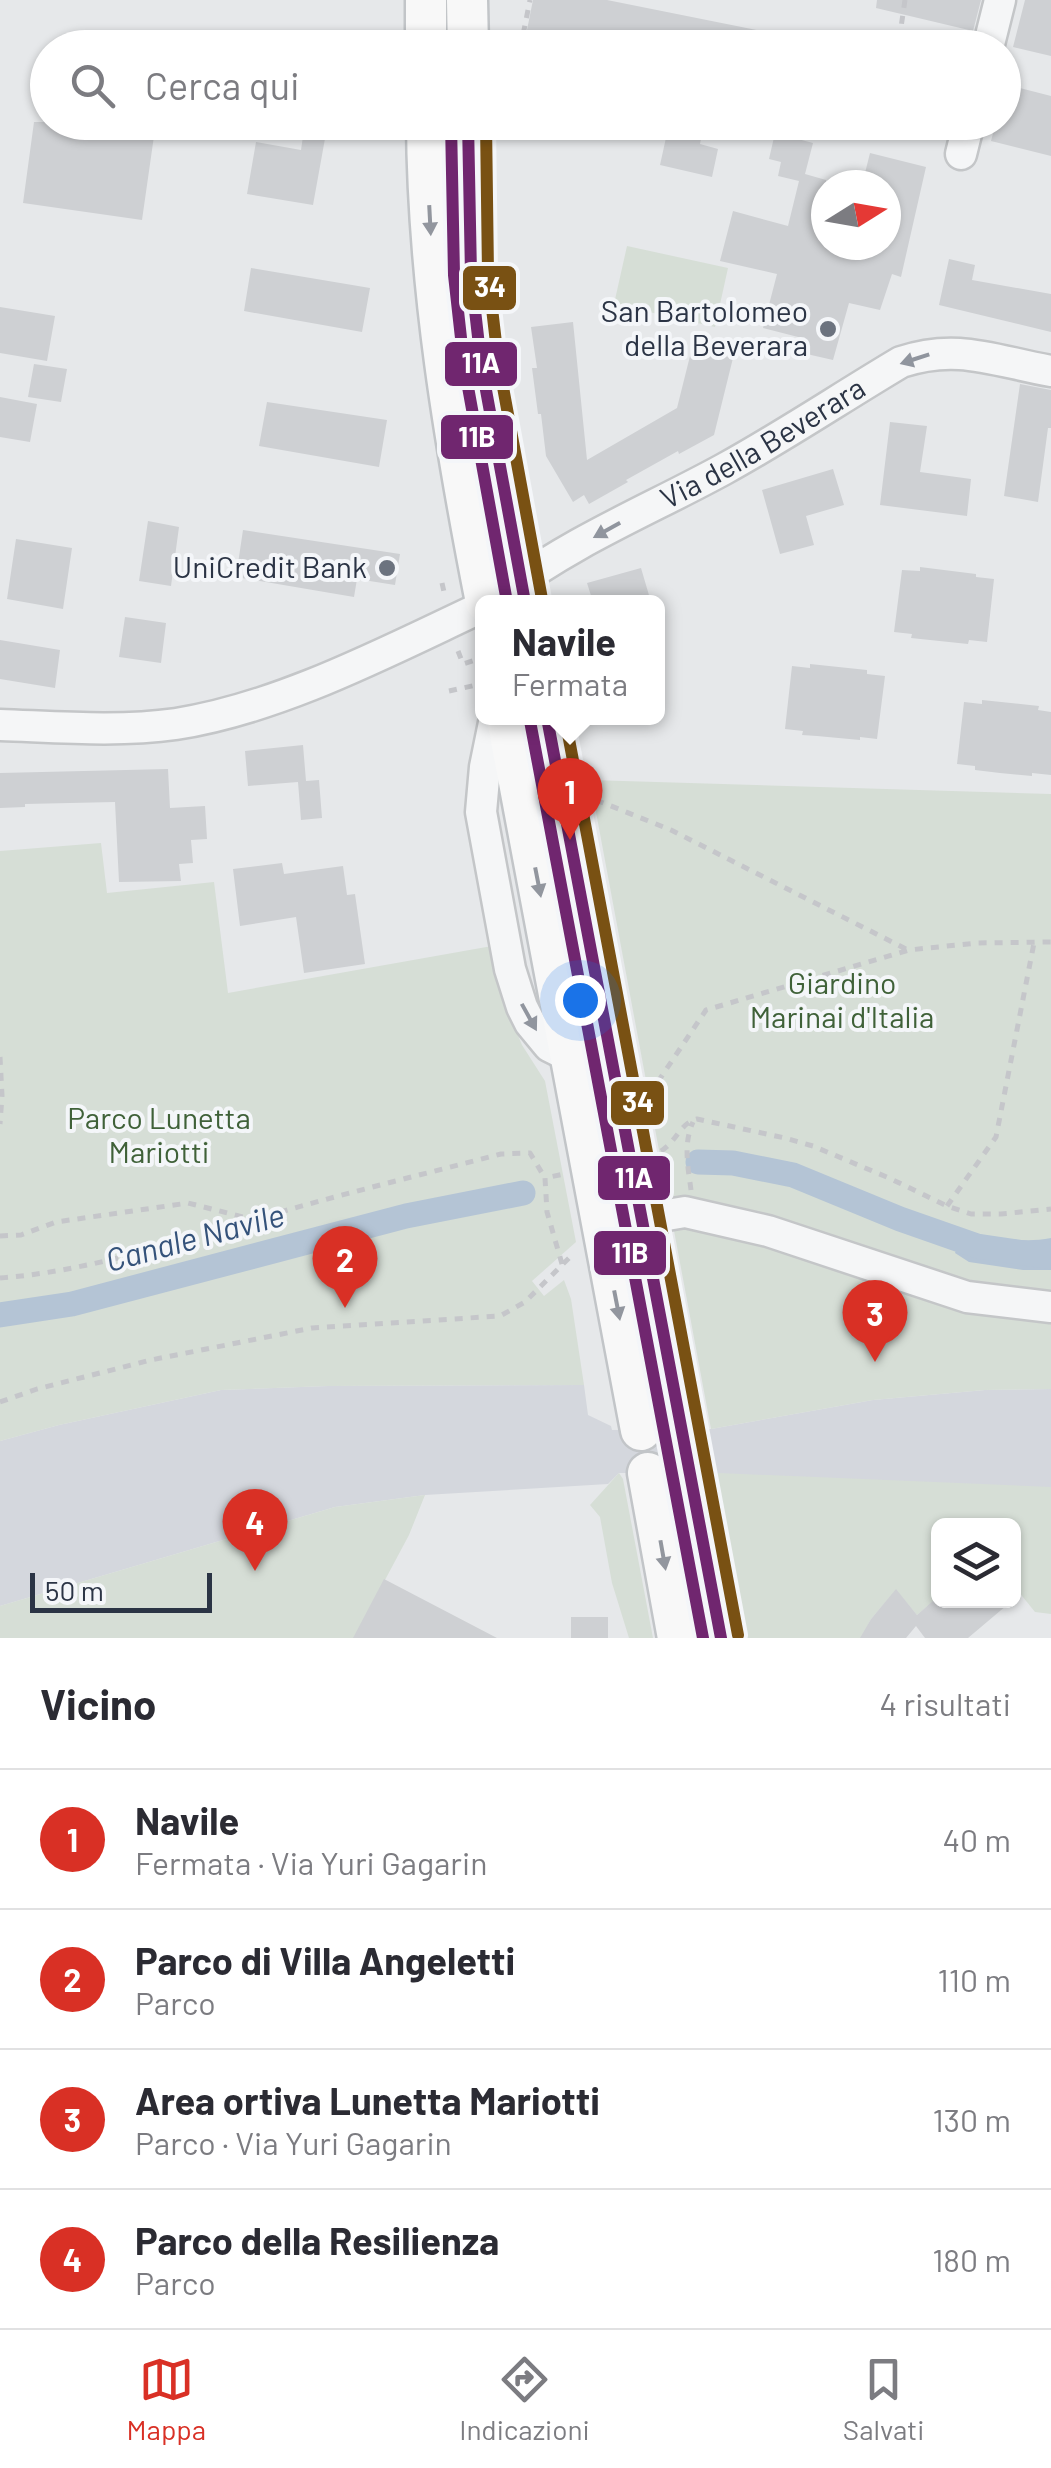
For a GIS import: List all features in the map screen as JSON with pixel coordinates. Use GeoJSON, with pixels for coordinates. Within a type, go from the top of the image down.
{"type":"FeatureCollection","features":[{"type":"Feature","properties":{"kind":"main road"},"geometry":{"type":"LineString","coordinates":[[426,0],[426,30]]}},
{"type":"Feature","properties":{"kind":"main road"},"geometry":{"type":"LineString","coordinates":[[468,0],[477,30]]}},
{"type":"Feature","properties":{"kind":"main road"},"geometry":{"type":"LineString","coordinates":[[428,140],[435,287],[472,530],[499,595]]}},
{"type":"Feature","properties":{"kind":"main road"},"geometry":{"type":"LineString","coordinates":[[468,140],[470,276],[501,595]]}},
{"type":"Feature","properties":{"kind":"main road"},"geometry":{"type":"LineString","coordinates":[[508,725],[640,1430]]}},
{"type":"Feature","properties":{"kind":"main road"},"geometry":{"type":"LineString","coordinates":[[548,725],[681,1429]]}},
{"type":"Feature","properties":{"kind":"main road"},"geometry":{"type":"LineString","coordinates":[[648,1472],[678,1638]]}},
{"type":"Feature","properties":{"kind":"main road"},"geometry":{"type":"LineString","coordinates":[[690,1473],[722,1638]]}},
{"type":"Feature","properties":{"kind":"street"},"geometry":{"type":"LineString","coordinates":[[992,30],[1000,0]]}},
{"type":"Feature","properties":{"kind":"street"},"geometry":{"type":"LineString","coordinates":[[961,154],[964,140]]}},
{"type":"Feature","properties":{"kind":"street","name":"Via della Beverara"},"geometry":{"type":"LineString","coordinates":[[507,595],[657,502],[724,469],[900,362],[927,353],[953,353],[983,355],[1051,372]]}},
{"type":"Feature","properties":{"kind":"street","name":"Via della Beverara"},"geometry":{"type":"LineString","coordinates":[[0,725],[120,728],[217,716],[363,664],[475,611]]}},
{"type":"Feature","properties":{"kind":"street"},"geometry":{"type":"LineString","coordinates":[[494,725],[481,812],[510,969],[530,1024],[548,1046],[570,1057]]}},
{"type":"Feature","properties":{"kind":"street"},"geometry":{"type":"LineString","coordinates":[[642,1225],[661,1216],[686,1212],[768,1231],[967,1297],[1051,1306]]}},
{"type":"Feature","properties":{"kind":"path"},"geometry":{"type":"LineString","coordinates":[[524,30],[530,0]]}},
{"type":"Feature","properties":{"kind":"path"},"geometry":{"type":"LineString","coordinates":[[901,30],[905,0]]}},
{"type":"Feature","properties":{"kind":"path"},"geometry":{"type":"LineString","coordinates":[[442,583],[444,592]]}},
{"type":"Feature","properties":{"kind":"path"},"geometry":{"type":"LineString","coordinates":[[458,651],[462,664],[475,660]]}},
{"type":"Feature","properties":{"kind":"path"},"geometry":{"type":"LineString","coordinates":[[449,690],[475,685]]}},
{"type":"Feature","properties":{"kind":"path"},"geometry":{"type":"LineString","coordinates":[[582,795],[671,830],[908,950]]}},
{"type":"Feature","properties":{"kind":"path"},"geometry":{"type":"LineString","coordinates":[[947,1206],[996,1137],[1034,942]]}},
{"type":"Feature","properties":{"kind":"path"},"geometry":{"type":"LineString","coordinates":[[642,1106],[706,1010],[908,950],[977,943],[1051,942]]}},
{"type":"Feature","properties":{"kind":"path"},"geometry":{"type":"LineString","coordinates":[[0,1057],[0,1124]]}},
{"type":"Feature","properties":{"kind":"path"},"geometry":{"type":"LineString","coordinates":[[694,1120],[687,1154],[695,1214]]}},
{"type":"Feature","properties":{"kind":"path"},"geometry":{"type":"LineString","coordinates":[[652,1157],[672,1144],[685,1124],[694,1120],[813,1146],[970,1214],[1051,1208]]}},
{"type":"Feature","properties":{"kind":"path"},"geometry":{"type":"LineString","coordinates":[[0,1278],[126,1256],[516,1152],[530,1153],[545,1178],[547,1212],[562,1264]]}},
{"type":"Feature","properties":{"kind":"path"},"geometry":{"type":"LineString","coordinates":[[545,1178],[566,1173]]}},
{"type":"Feature","properties":{"kind":"path"},"geometry":{"type":"LineString","coordinates":[[0,1236],[21,1235],[56,1222],[188,1204],[254,1219]]}},
{"type":"Feature","properties":{"kind":"path"},"geometry":{"type":"LineString","coordinates":[[0,1402],[37,1388],[151,1360],[312,1328],[500,1316],[525,1302],[572,1254],[582,1249]]}},
{"type":"Feature","properties":{"kind":"shaded area"},"geometry":{"type":"Polygon","coordinates":[[[584,1385],[588,1415],[612,1430],[711,1429],[873,1400],[985,1390],[1051,1389],[1051,1496],[718,1477],[717,1473],[619,1473],[608,1484],[425,1495],[335,1507],[0,1606],[0,1441],[221,1390],[584,1385]]]}},
{"type":"Feature","properties":{"kind":"green space"},"geometry":{"type":"Polygon","coordinates":[[[627,246],[728,268],[715,327],[614,304],[627,246]]]}},
{"type":"Feature","properties":{"kind":"green space","name":"Giardino Marinai d'Italia"},"geometry":{"type":"Polygon","coordinates":[[[590,780],[1051,794],[1051,1389],[985,1390],[873,1400],[711,1429],[590,780]]]}},
{"type":"Feature","properties":{"kind":"green space","name":"Parco Lunetta Mariotti"},"geometry":{"type":"Polygon","coordinates":[[[101,843],[107,893],[214,882],[228,993],[492,946],[512,1021],[545,1081],[576,1242],[532,1281],[544,1296],[564,1280],[571,1299],[584,1385],[221,1390],[0,1441],[0,851],[101,843]]]}},
{"type":"Feature","properties":{"kind":"green space"},"geometry":{"type":"Polygon","coordinates":[[[619,1473],[653,1638],[629,1638],[612,1583],[600,1517],[590,1505],[619,1473]]]}},
{"type":"Feature","properties":{"kind":"green space"},"geometry":{"type":"Polygon","coordinates":[[[718,1473],[1051,1487],[1051,1614],[1035,1612],[1021,1595],[1021,1518],[931,1518],[931,1603],[917,1615],[896,1590],[871,1619],[861,1638],[746,1638],[715,1479],[718,1473]]]}},
{"type":"Feature","properties":{"kind":"green space"},"geometry":{"type":"Polygon","coordinates":[[[425,1495],[409,1535],[354,1638],[0,1638],[0,1606],[335,1507],[425,1495]]]}},
{"type":"Feature","properties":{"kind":"water"},"geometry":{"type":"Polygon","coordinates":[[[963,1232],[1018,1240],[1051,1238],[1051,1270],[969,1262],[955,1253],[963,1232]]]}},
{"type":"Feature","properties":{"kind":"building"},"geometry":{"type":"Polygon","coordinates":[[[533,0],[607,0],[756,30],[527,30],[533,0]]]}},
{"type":"Feature","properties":{"kind":"building"},"geometry":{"type":"Polygon","coordinates":[[[877,0],[981,0],[973,30],[876,8],[877,0]]]}},
{"type":"Feature","properties":{"kind":"building"},"geometry":{"type":"Polygon","coordinates":[[[1025,0],[1051,0],[1051,56],[1021,49],[1021,30],[1017,30],[1025,0]]]}},
{"type":"Feature","properties":{"kind":"building"},"geometry":{"type":"Polygon","coordinates":[[[1021,88],[1051,96],[1051,156],[991,141],[1021,140],[1021,88]]]}},
{"type":"Feature","properties":{"kind":"building"},"geometry":{"type":"Polygon","coordinates":[[[32,140],[153,140],[142,220],[23,203],[32,140]]]}},
{"type":"Feature","properties":{"kind":"building"},"geometry":{"type":"Polygon","coordinates":[[[302,140],[325,140],[313,205],[247,194],[256,142],[301,150],[302,140]]]}},
{"type":"Feature","properties":{"kind":"building"},"geometry":{"type":"Polygon","coordinates":[[[665,140],[701,140],[700,144],[718,149],[712,177],[660,165],[665,140]]]}},
{"type":"Feature","properties":{"kind":"building"},"geometry":{"type":"Polygon","coordinates":[[[773,140],[813,143],[805,174],[811,176],[811,260],[901,260],[901,170],[866,170],[870,153],[926,167],[901,277],[892,274],[880,310],[849,303],[833,360],[798,352],[802,338],[763,328],[777,274],[720,261],[733,211],[788,226],[799,181],[778,176],[781,162],[769,159],[773,140]]]}},
{"type":"Feature","properties":{"kind":"building"},"geometry":{"type":"Polygon","coordinates":[[[949,259],[975,265],[972,280],[1051,294],[1051,332],[939,305],[949,259]]]}},
{"type":"Feature","properties":{"kind":"building"},"geometry":{"type":"Polygon","coordinates":[[[251,268],[370,288],[362,332],[244,311],[251,268]]]}},
{"type":"Feature","properties":{"kind":"building"},"geometry":{"type":"Polygon","coordinates":[[[0,307],[55,316],[47,361],[0,353],[0,307]]]}},
{"type":"Feature","properties":{"kind":"building"},"geometry":{"type":"Polygon","coordinates":[[[573,322],[587,460],[677,408],[692,348],[733,358],[714,435],[679,454],[678,451],[589,504],[584,495],[573,502],[546,456],[532,368],[537,368],[531,327],[573,322]]]}},
{"type":"Feature","properties":{"kind":"building"},"geometry":{"type":"Polygon","coordinates":[[[34,364],[67,369],[61,402],[28,397],[34,364]]]}},
{"type":"Feature","properties":{"kind":"building"},"geometry":{"type":"Polygon","coordinates":[[[1020,384],[1051,390],[1051,428],[1038,502],[1004,496],[1020,384]]]}},
{"type":"Feature","properties":{"kind":"building"},"geometry":{"type":"Polygon","coordinates":[[[0,397],[37,404],[30,442],[0,437],[0,397]]]}},
{"type":"Feature","properties":{"kind":"building"},"geometry":{"type":"Polygon","coordinates":[[[267,402],[387,420],[379,467],[259,446],[267,402]]]}},
{"type":"Feature","properties":{"kind":"building"},"geometry":{"type":"Polygon","coordinates":[[[890,422],[927,426],[920,472],[971,479],[967,516],[880,505],[890,422]]]}},
{"type":"Feature","properties":{"kind":"building"},"geometry":{"type":"Polygon","coordinates":[[[833,469],[844,505],[806,516],[814,545],[780,554],[762,490],[833,469]]]}},
{"type":"Feature","properties":{"kind":"building"},"geometry":{"type":"Polygon","coordinates":[[[148,521],[179,527],[171,586],[139,581],[148,521]]]}},
{"type":"Feature","properties":{"kind":"building"},"geometry":{"type":"Polygon","coordinates":[[[243,530],[400,554],[395,585],[357,579],[354,597],[236,577],[243,530]]]}},
{"type":"Feature","properties":{"kind":"building"},"geometry":{"type":"Polygon","coordinates":[[[16,539],[72,548],[63,609],[7,599],[16,539]]]}},
{"type":"Feature","properties":{"kind":"building"},"geometry":{"type":"Polygon","coordinates":[[[920,567],[994,579],[987,642],[911,638],[912,634],[894,632],[902,570],[920,571],[920,567]]]}},
{"type":"Feature","properties":{"kind":"building"},"geometry":{"type":"Polygon","coordinates":[[[641,568],[649,595],[591,595],[587,583],[641,568]]]}},
{"type":"Feature","properties":{"kind":"building"},"geometry":{"type":"Polygon","coordinates":[[[125,617],[166,623],[161,663],[119,657],[125,617]]]}},
{"type":"Feature","properties":{"kind":"building"},"geometry":{"type":"Polygon","coordinates":[[[0,640],[60,650],[55,688],[0,679],[0,640]]]}},
{"type":"Feature","properties":{"kind":"building"},"geometry":{"type":"Polygon","coordinates":[[[810,664],[867,670],[867,674],[885,676],[877,739],[802,735],[803,731],[785,729],[792,666],[810,668],[810,664]]]}},
{"type":"Feature","properties":{"kind":"building"},"geometry":{"type":"Polygon","coordinates":[[[982,700],[1039,706],[1038,710],[1051,712],[1051,775],[1000,773],[957,764],[964,702],[982,704],[982,700]]]}},
{"type":"Feature","properties":{"kind":"building"},"geometry":{"type":"Polygon","coordinates":[[[303,745],[306,781],[319,780],[322,818],[301,820],[298,782],[248,786],[245,751],[303,745]]]}},
{"type":"Feature","properties":{"kind":"building"},"geometry":{"type":"Polygon","coordinates":[[[168,769],[170,808],[205,806],[207,839],[191,840],[193,863],[179,864],[181,881],[119,882],[115,802],[0,808],[0,773],[168,769]]]}},
{"type":"Feature","properties":{"kind":"building"},"geometry":{"type":"Polygon","coordinates":[[[282,863],[284,874],[343,866],[347,895],[355,894],[365,964],[304,973],[296,917],[240,926],[233,869],[282,863]]]}},
{"type":"Feature","properties":{"kind":"building"},"geometry":{"type":"Polygon","coordinates":[[[384,1579],[497,1638],[353,1638],[384,1579]]]}},
{"type":"Feature","properties":{"kind":"building"},"geometry":{"type":"Polygon","coordinates":[[[896,1589],[917,1615],[931,1603],[931,1608],[1004,1608],[968,1638],[925,1638],[916,1626],[906,1638],[860,1638],[896,1589]]]}},
{"type":"Feature","properties":{"kind":"building"},"geometry":{"type":"Polygon","coordinates":[[[571,1617],[608,1617],[608,1638],[571,1638],[571,1617]]]}},
{"type":"Feature","properties":{"kind":"waterway","name":"Canale Navile"},"geometry":{"type":"LineString","coordinates":[[698,1162],[733,1163],[793,1175],[977,1246],[1051,1257]]}},
{"type":"Feature","properties":{"kind":"waterway","name":"Canale Navile"},"geometry":{"type":"LineString","coordinates":[[0,1315],[72,1304],[406,1216],[523,1193]]}},
{"type":"Feature","properties":{"kind":"transit line","name":"11B"},"geometry":{"type":"LineString","coordinates":[[451,140],[454,275],[464,365],[506,595]]}},
{"type":"Feature","properties":{"kind":"transit line","name":"11A"},"geometry":{"type":"LineString","coordinates":[[468,140],[471,275],[481,363],[524,595]]}},
{"type":"Feature","properties":{"kind":"transit line","name":"34"},"geometry":{"type":"LineString","coordinates":[[486,140],[488,274],[498,360],[541,595]]}},
{"type":"Feature","properties":{"kind":"transit line","name":"11B"},"geometry":{"type":"LineString","coordinates":[[531,725],[703,1638]]}},
{"type":"Feature","properties":{"kind":"transit line","name":"11A"},"geometry":{"type":"LineString","coordinates":[[548,725],[721,1638]]}},
{"type":"Feature","properties":{"kind":"transit line","name":"34"},"geometry":{"type":"LineString","coordinates":[[566,725],[738,1635]]}},
{"type":"Feature","properties":{"kind":"place","name":"San Bartolomeo della Beverara"},"geometry":{"type":"Point","coordinates":[828,329]}},
{"type":"Feature","properties":{"kind":"place","name":"UniCredit Bank"},"geometry":{"type":"Point","coordinates":[387,568]}},
{"type":"Feature","properties":{"kind":"place","name":"Navile"},"geometry":{"type":"Point","coordinates":[570,840]}},
{"type":"Feature","properties":{"kind":"place","name":"Parco di Villa Angeletti"},"geometry":{"type":"Point","coordinates":[345,1308]}},
{"type":"Feature","properties":{"kind":"place","name":"Area ortiva Lunetta Mariotti"},"geometry":{"type":"Point","coordinates":[875,1362]}},
{"type":"Feature","properties":{"kind":"place","name":"Parco della Resilienza"},"geometry":{"type":"Point","coordinates":[255,1571]}}]}
